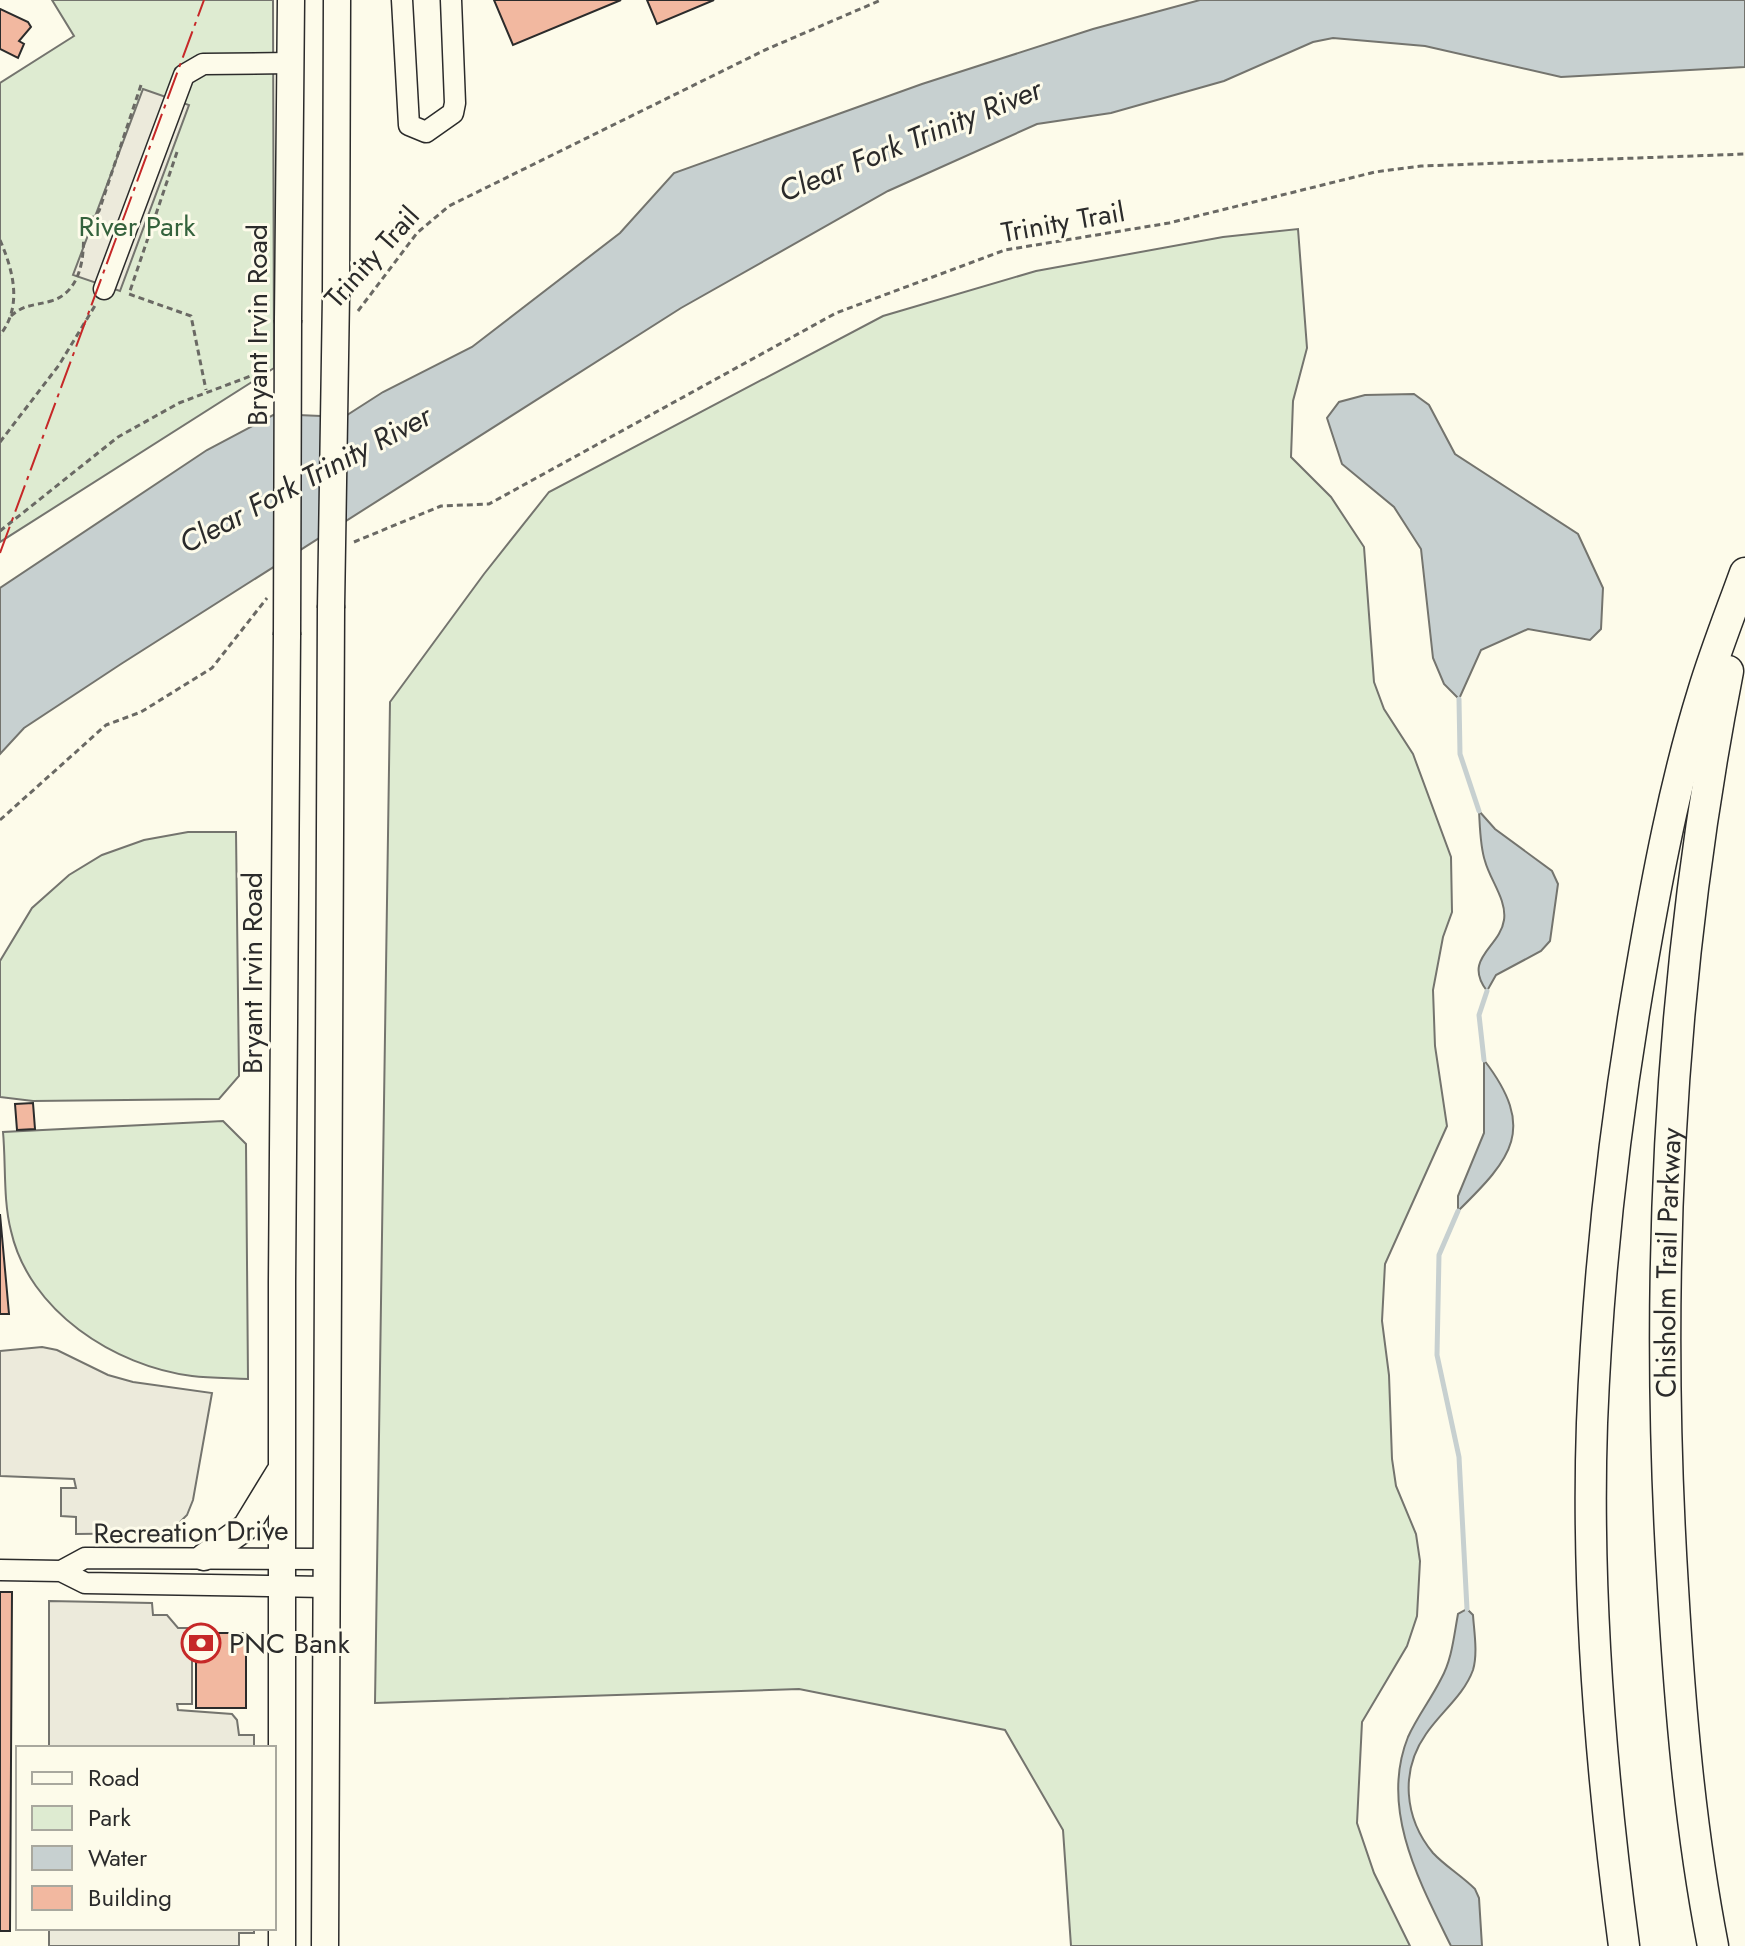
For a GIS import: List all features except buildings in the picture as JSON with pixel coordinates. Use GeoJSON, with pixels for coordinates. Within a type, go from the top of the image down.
{"type":"FeatureCollection","features":[{"type":"Feature","properties":{"kind":"highway"},"geometry":{"type":"LineString","coordinates":[[1624,1946],[1604,1749],[1592,1573],[1592,1421],[1606,1234],[1625,1071],[1668,834],[1703,693],[1745,573]]}},
{"type":"Feature","properties":{"kind":"highway","name":"Chisholm Trail Parkway"},"geometry":{"type":"LineString","coordinates":[[1713,1946],[1695,1823],[1676,1646],[1665,1405],[1666,1246],[1672,1118],[1689,922],[1719,715],[1745,581]]}},
{"type":"Feature","properties":{"kind":"main road","name":"Bryant Irvin Road"},"geometry":{"type":"LineString","coordinates":[[282,1946],[291,0]]}},
{"type":"Feature","properties":{"kind":"main road"},"geometry":{"type":"LineString","coordinates":[[325,1946],[337,0]]}},
{"type":"Feature","properties":{"kind":"main road"},"geometry":{"type":"LineString","coordinates":[[204,1557],[246,1527],[264,1503],[283,1466]]}},
{"type":"Feature","properties":{"kind":"street"},"geometry":{"type":"LineString","coordinates":[[402,0],[409,125],[426,132],[453,113],[455,103],[451,0]]}},
{"type":"Feature","properties":{"kind":"street"},"geometry":{"type":"LineString","coordinates":[[104,289],[184,75],[203,64],[291,63]]}},
{"type":"Feature","properties":{"kind":"street","name":"Recreation Drive"},"geometry":{"type":"LineString","coordinates":[[61,1571],[85,1558],[325,1559]]}},
{"type":"Feature","properties":{"kind":"street","name":"Recreation Drive"},"geometry":{"type":"LineString","coordinates":[[0,1570],[61,1571],[85,1583],[325,1587]]}},
{"type":"Feature","properties":{"kind":"path","name":"Trinity Trail"},"geometry":{"type":"LineString","coordinates":[[353,316],[417,233],[449,206],[765,50],[881,0]]}},
{"type":"Feature","properties":{"kind":"path"},"geometry":{"type":"LineString","coordinates":[[0,335],[20,307],[59,299],[71,288],[86,247],[83,228],[99,211],[141,85]]}},
{"type":"Feature","properties":{"kind":"path"},"geometry":{"type":"LineString","coordinates":[[179,148],[129,294],[191,316],[206,390]]}},
{"type":"Feature","properties":{"kind":"path","name":"Trinity Trail"},"geometry":{"type":"LineString","coordinates":[[348,545],[441,506],[489,504],[836,313],[1005,250],[1169,223],[1375,172],[1421,166],[1745,154]]}},
{"type":"Feature","properties":{"kind":"path"},"geometry":{"type":"LineString","coordinates":[[0,240],[14,284],[11,316]]}},
{"type":"Feature","properties":{"kind":"path"},"geometry":{"type":"LineString","coordinates":[[0,442],[59,365],[104,289]]}},
{"type":"Feature","properties":{"kind":"path"},"geometry":{"type":"LineString","coordinates":[[0,531],[118,437],[206,390],[274,368]]}},
{"type":"Feature","properties":{"kind":"path"},"geometry":{"type":"LineString","coordinates":[[0,820],[106,725],[141,712],[212,668],[260,603],[273,594]]}},
{"type":"Feature","properties":{"kind":"green space","name":"River Park"},"geometry":{"type":"Polygon","coordinates":[[[52,0],[273,0],[274,368],[0,542],[0,83],[74,36],[52,0]]]}},
{"type":"Feature","properties":{"kind":"green space"},"geometry":{"type":"Polygon","coordinates":[[[1298,229],[1307,348],[1293,401],[1291,457],[1331,497],[1364,547],[1374,682],[1384,709],[1413,754],[1451,857],[1452,912],[1443,937],[1433,990],[1435,1046],[1447,1126],[1385,1264],[1382,1321],[1389,1375],[1396,1486],[1416,1534],[1420,1561],[1417,1616],[1407,1646],[1362,1722],[1357,1823],[1374,1873],[1410,1946],[1071,1946],[1063,1830],[1005,1730],[799,1689],[375,1703],[390,702],[549,492],[883,316],[1036,271],[1223,237],[1298,229]]]}},
{"type":"Feature","properties":{"kind":"green space"},"geometry":{"type":"Polygon","coordinates":[[[188,832],[236,832],[239,1076],[219,1099],[33,1101],[0,1097],[0,961],[32,908],[69,875],[102,855],[144,840],[188,832]]]}},
{"type":"Feature","properties":{"kind":"green space"},"geometry":{"type":"Polygon","coordinates":[[[223,1121],[246,1144],[248,1379],[192,1376],[163,1370],[105,1347],[79,1330],[36,1286],[21,1260],[7,1207],[3,1132],[223,1121]]]}},
{"type":"Feature","properties":{"kind":"shaded area"},"geometry":{"type":"Polygon","coordinates":[[[143,89],[189,105],[120,291],[73,275],[143,89]]]}},
{"type":"Feature","properties":{"kind":"shaded area"},"geometry":{"type":"Polygon","coordinates":[[[42,1347],[57,1350],[108,1375],[133,1382],[212,1393],[193,1500],[187,1515],[175,1527],[160,1533],[76,1534],[76,1517],[61,1516],[61,1488],[76,1488],[74,1479],[0,1476],[0,1351],[42,1347]]]}},
{"type":"Feature","properties":{"kind":"shaded area"},"geometry":{"type":"Polygon","coordinates":[[[49,1601],[152,1603],[153,1615],[167,1615],[178,1628],[192,1628],[192,1704],[177,1704],[178,1710],[232,1714],[237,1720],[239,1735],[254,1735],[254,1746],[49,1746],[49,1601]]]}},
{"type":"Feature","properties":{"kind":"shaded area"},"geometry":{"type":"Polygon","coordinates":[[[49,1930],[254,1930],[254,1933],[239,1933],[239,1946],[49,1946],[49,1930]]]}},
{"type":"Feature","properties":{"kind":"water","name":"Clear Fork Trinity River"},"geometry":{"type":"Polygon","coordinates":[[[1200,0],[1745,0],[1745,67],[1561,77],[1425,46],[1333,38],[1313,42],[1224,81],[1111,113],[1037,124],[888,191],[681,308],[121,664],[24,728],[0,754],[0,588],[207,450],[275,414],[344,417],[383,392],[472,347],[620,233],[674,173],[922,84],[1093,29],[1200,0]]]}},
{"type":"Feature","properties":{"kind":"water"},"geometry":{"type":"Polygon","coordinates":[[[1414,394],[1429,405],[1455,454],[1578,534],[1603,588],[1601,629],[1590,640],[1528,629],[1481,650],[1459,699],[1444,684],[1433,658],[1421,549],[1394,507],[1342,464],[1327,418],[1339,402],[1365,395],[1414,394]]]}},
{"type":"Feature","properties":{"kind":"water"},"geometry":{"type":"Polygon","coordinates":[[[1479,811],[1495,829],[1552,871],[1558,884],[1550,941],[1541,951],[1496,975],[1487,991],[1480,980],[1480,961],[1501,930],[1504,913],[1483,855],[1479,811]]]}},
{"type":"Feature","properties":{"kind":"water"},"geometry":{"type":"Polygon","coordinates":[[[1484,1060],[1510,1105],[1513,1124],[1511,1142],[1492,1175],[1458,1211],[1458,1196],[1484,1133],[1484,1060]]]}},
{"type":"Feature","properties":{"kind":"water"},"geometry":{"type":"Polygon","coordinates":[[[1467,1609],[1473,1615],[1473,1670],[1458,1695],[1426,1734],[1412,1763],[1409,1779],[1411,1810],[1423,1839],[1438,1858],[1475,1889],[1479,1898],[1482,1946],[1451,1946],[1427,1897],[1407,1845],[1398,1791],[1400,1764],[1408,1737],[1445,1672],[1458,1614],[1467,1609]]]}},
{"type":"Feature","properties":{"kind":"waterway"},"geometry":{"type":"LineString","coordinates":[[1459,699],[1460,754],[1479,811]]}},
{"type":"Feature","properties":{"kind":"waterway"},"geometry":{"type":"LineString","coordinates":[[1484,1060],[1479,1015],[1487,991]]}},
{"type":"Feature","properties":{"kind":"waterway"},"geometry":{"type":"LineString","coordinates":[[1458,1211],[1439,1255],[1437,1355],[1459,1457],[1467,1609]]}},
{"type":"Feature","properties":{"kind":"power"},"geometry":{"type":"LineString","coordinates":[[0,553],[204,0]]}},
{"type":"Feature","properties":{"kind":"place","name":"PNC Bank"},"geometry":{"type":"Point","coordinates":[201,1643]}}]}
